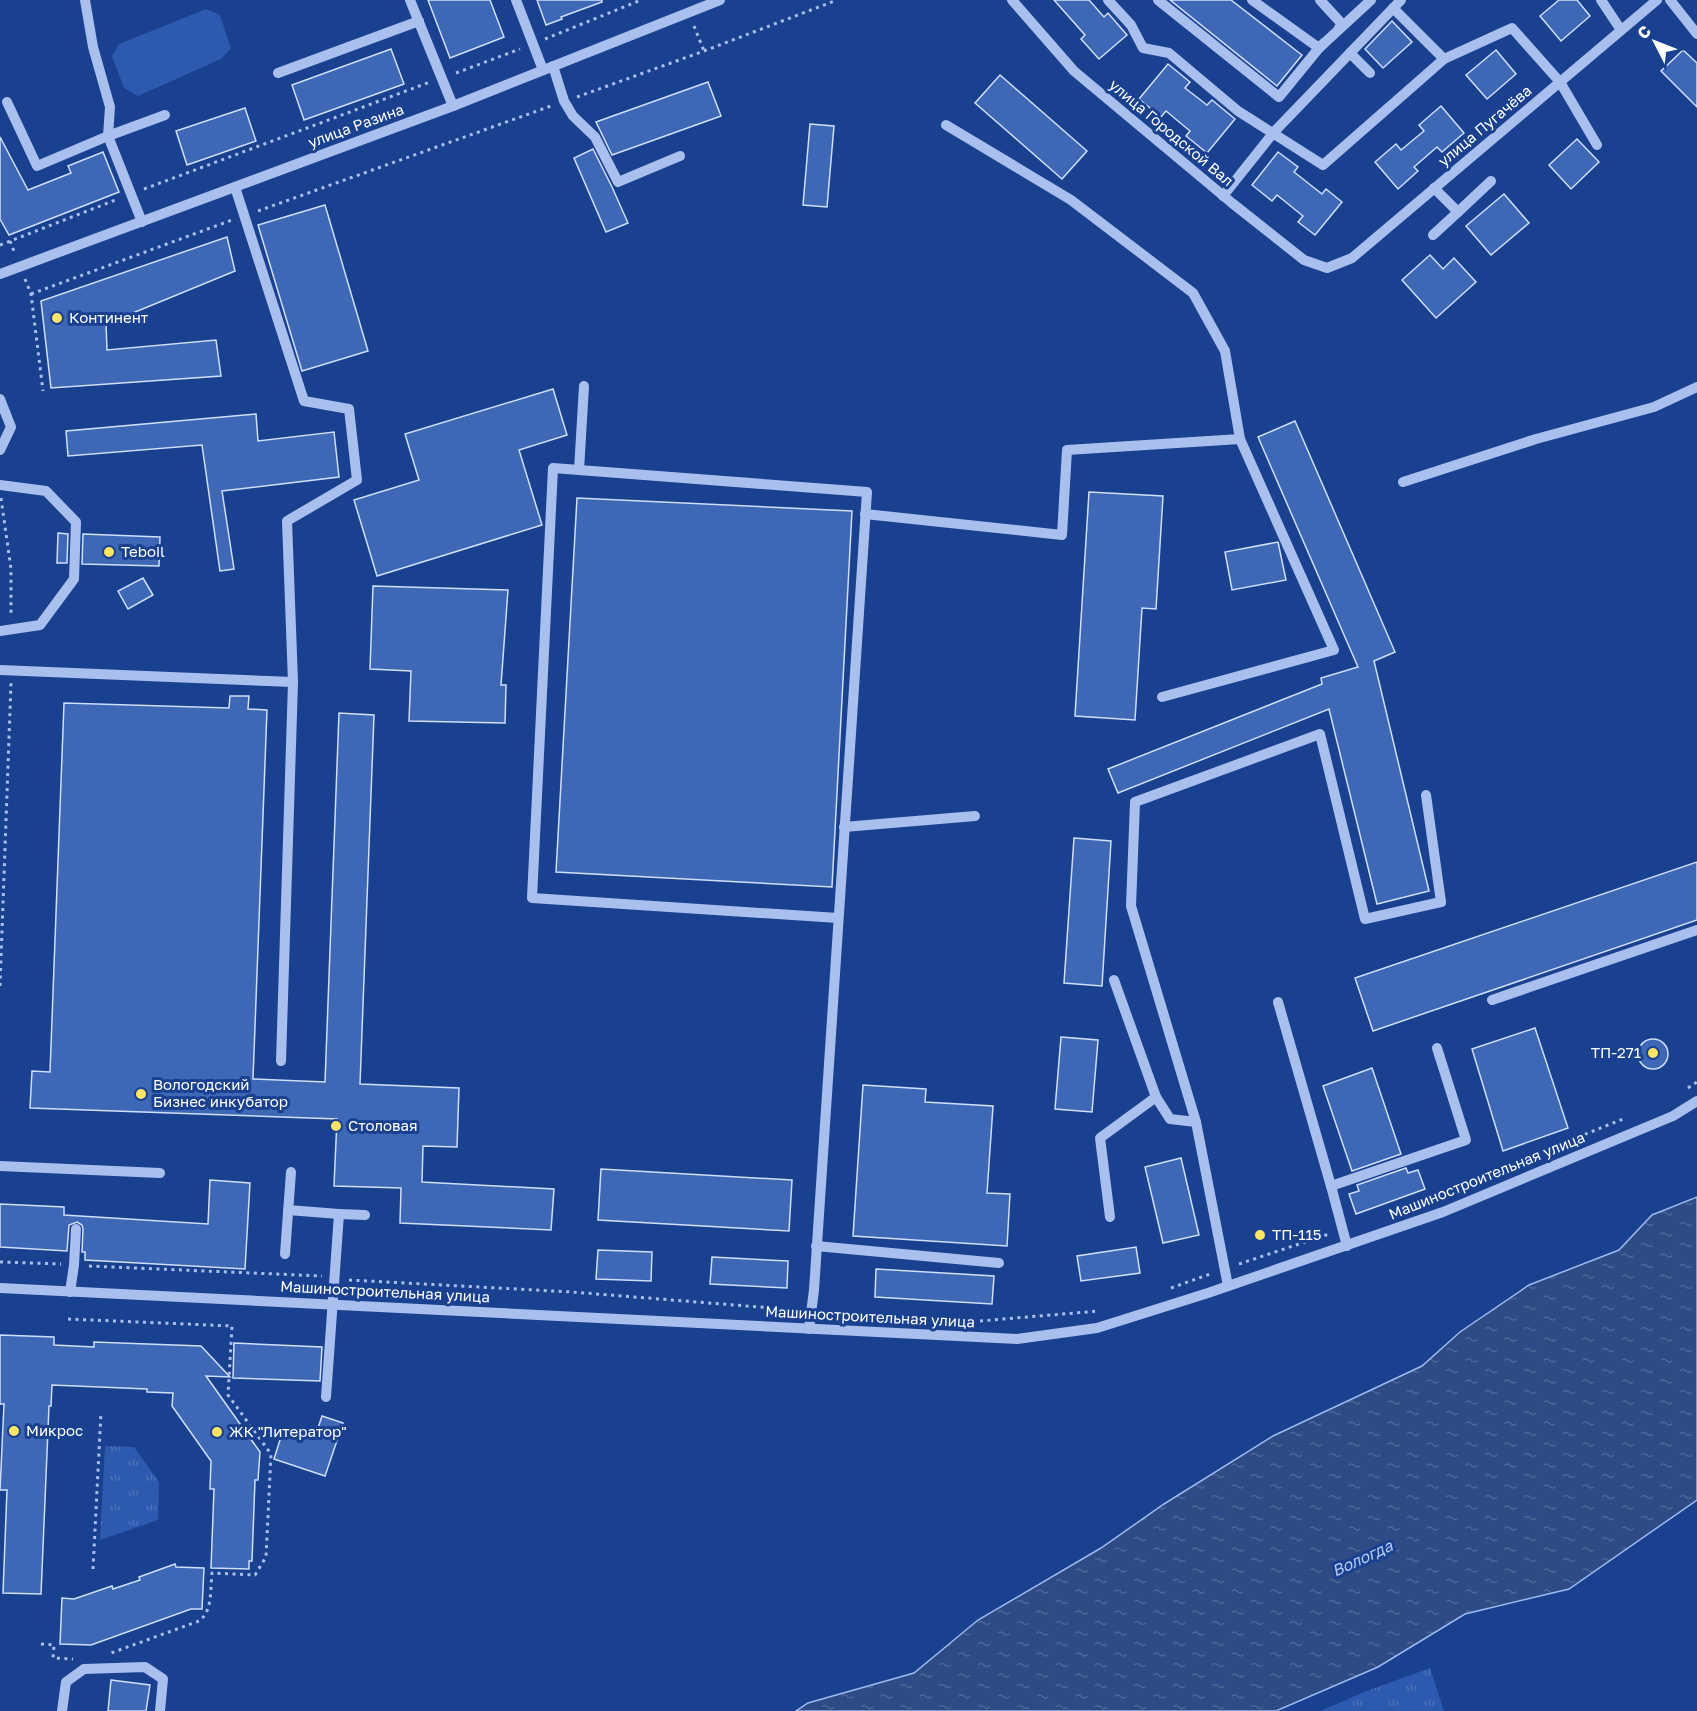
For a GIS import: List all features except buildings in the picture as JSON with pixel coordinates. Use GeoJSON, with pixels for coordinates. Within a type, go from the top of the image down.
{"type":"FeatureCollection","features":[{"type":"Feature","properties":{"kind":"street"},"geometry":{"type":"LineString","coordinates":[[85,0],[93,47],[110,107],[108,136],[142,222]]}},
{"type":"Feature","properties":{"kind":"street"},"geometry":{"type":"LineString","coordinates":[[410,0],[453,106]]}},
{"type":"Feature","properties":{"kind":"street"},"geometry":{"type":"LineString","coordinates":[[516,0],[533,44],[564,101],[573,116],[595,137],[618,182],[680,156]]}},
{"type":"Feature","properties":{"kind":"street","name":"улица Разина"},"geometry":{"type":"LineString","coordinates":[[0,274],[453,106],[707,3],[720,0]]}},
{"type":"Feature","properties":{"kind":"street","name":"улица Городской Вал"},"geometry":{"type":"LineString","coordinates":[[1012,0],[1074,71],[1223,196],[1304,260],[1327,268]]}},
{"type":"Feature","properties":{"kind":"street"},"geometry":{"type":"LineString","coordinates":[[1108,0],[1131,25],[1143,48],[1168,53],[1238,111],[1323,165],[1444,59],[1512,28],[1560,82],[1597,145]]}},
{"type":"Feature","properties":{"kind":"street"},"geometry":{"type":"LineString","coordinates":[[1158,0],[1279,97],[1319,48],[1371,0]]}},
{"type":"Feature","properties":{"kind":"street"},"geometry":{"type":"LineString","coordinates":[[1252,0],[1319,48]]}},
{"type":"Feature","properties":{"kind":"street"},"geometry":{"type":"LineString","coordinates":[[1320,0],[1343,25]]}},
{"type":"Feature","properties":{"kind":"street"},"geometry":{"type":"LineString","coordinates":[[1601,0],[1621,30]]}},
{"type":"Feature","properties":{"kind":"street","name":"улица Пугачёва"},"geometry":{"type":"LineString","coordinates":[[1327,268],[1353,258],[1657,0]]}},
{"type":"Feature","properties":{"kind":"street"},"geometry":{"type":"LineString","coordinates":[[1670,0],[1697,34]]}},
{"type":"Feature","properties":{"kind":"street"},"geometry":{"type":"LineString","coordinates":[[1223,196],[1274,132],[1397,4],[1444,59]]}},
{"type":"Feature","properties":{"kind":"street"},"geometry":{"type":"LineString","coordinates":[[278,73],[419,21]]}},
{"type":"Feature","properties":{"kind":"street"},"geometry":{"type":"LineString","coordinates":[[1350,53],[1370,73]]}},
{"type":"Feature","properties":{"kind":"street"},"geometry":{"type":"LineString","coordinates":[[8,102],[38,166],[165,115]]}},
{"type":"Feature","properties":{"kind":"street"},"geometry":{"type":"LineString","coordinates":[[946,125],[1071,200],[1193,293],[1225,351],[1240,439],[1334,650],[1162,697]]}},
{"type":"Feature","properties":{"kind":"street"},"geometry":{"type":"LineString","coordinates":[[1433,235],[1491,181]]}},
{"type":"Feature","properties":{"kind":"street"},"geometry":{"type":"LineString","coordinates":[[235,187],[304,401],[349,409],[357,480],[287,521],[293,682],[281,1060]]}},
{"type":"Feature","properties":{"kind":"street"},"geometry":{"type":"LineString","coordinates":[[1434,188],[1458,212]]}},
{"type":"Feature","properties":{"kind":"street"},"geometry":{"type":"LineString","coordinates":[[579,470],[584,386]]}},
{"type":"Feature","properties":{"kind":"street"},"geometry":{"type":"LineString","coordinates":[[1403,482],[1536,439],[1654,407],[1697,387]]}},
{"type":"Feature","properties":{"kind":"street"},"geometry":{"type":"LineString","coordinates":[[0,399],[11,427],[0,450]]}},
{"type":"Feature","properties":{"kind":"street"},"geometry":{"type":"LineString","coordinates":[[865,514],[1062,535],[1067,450],[1240,439]]}},
{"type":"Feature","properties":{"kind":"street"},"geometry":{"type":"LineString","coordinates":[[809,1329],[812,1312],[867,492],[553,468],[532,898],[838,918]]}},
{"type":"Feature","properties":{"kind":"street"},"geometry":{"type":"LineString","coordinates":[[0,485],[46,491],[76,522],[74,579],[40,625],[6,630]]}},
{"type":"Feature","properties":{"kind":"street"},"geometry":{"type":"LineString","coordinates":[[0,670],[293,682]]}},
{"type":"Feature","properties":{"kind":"street"},"geometry":{"type":"LineString","coordinates":[[1228,1286],[1196,1122],[1131,906],[1135,802],[1320,734],[1365,920],[1441,902],[1426,795]]}},
{"type":"Feature","properties":{"kind":"street"},"geometry":{"type":"LineString","coordinates":[[844,827],[975,816]]}},
{"type":"Feature","properties":{"kind":"street"},"geometry":{"type":"LineString","coordinates":[[1492,1000],[1697,930]]}},
{"type":"Feature","properties":{"kind":"street"},"geometry":{"type":"LineString","coordinates":[[1114,980],[1156,1097],[1170,1119],[1196,1122]]}},
{"type":"Feature","properties":{"kind":"street"},"geometry":{"type":"LineString","coordinates":[[1278,1002],[1347,1246]]}},
{"type":"Feature","properties":{"kind":"street"},"geometry":{"type":"LineString","coordinates":[[1331,1186],[1466,1140],[1437,1048]]}},
{"type":"Feature","properties":{"kind":"street"},"geometry":{"type":"LineString","coordinates":[[1110,1217],[1100,1138],[1156,1097]]}},
{"type":"Feature","properties":{"kind":"street","name":"Машиностроительная улица"},"geometry":{"type":"LineString","coordinates":[[0,1288],[1017,1339],[1097,1328],[1347,1246],[1443,1212],[1673,1116],[1697,1101]]}},
{"type":"Feature","properties":{"kind":"street"},"geometry":{"type":"LineString","coordinates":[[0,1166],[160,1173]]}},
{"type":"Feature","properties":{"kind":"street"},"geometry":{"type":"LineString","coordinates":[[285,1254],[291,1172]]}},
{"type":"Feature","properties":{"kind":"street"},"geometry":{"type":"LineString","coordinates":[[288,1210],[365,1215]]}},
{"type":"Feature","properties":{"kind":"street"},"geometry":{"type":"LineString","coordinates":[[326,1397],[339,1214]]}},
{"type":"Feature","properties":{"kind":"street"},"geometry":{"type":"LineString","coordinates":[[70,1292],[76,1229]]}},
{"type":"Feature","properties":{"kind":"street"},"geometry":{"type":"LineString","coordinates":[[816,1246],[999,1263]]}},
{"type":"Feature","properties":{"kind":"street"},"geometry":{"type":"LineString","coordinates":[[62,1711],[66,1682],[84,1669],[145,1667],[163,1679],[160,1711]]}},
{"type":"Feature","properties":{"kind":"path"},"geometry":{"type":"LineString","coordinates":[[0,245],[131,193],[533,44],[641,0]]}},
{"type":"Feature","properties":{"kind":"path"},"geometry":{"type":"LineString","coordinates":[[30,294],[704,51],[837,0]]}},
{"type":"Feature","properties":{"kind":"path"},"geometry":{"type":"LineString","coordinates":[[10,242],[30,294],[43,391]]}},
{"type":"Feature","properties":{"kind":"path"},"geometry":{"type":"LineString","coordinates":[[0,493],[11,569],[6,630]]}},
{"type":"Feature","properties":{"kind":"path"},"geometry":{"type":"LineString","coordinates":[[0,986],[12,670]]}},
{"type":"Feature","properties":{"kind":"path"},"geometry":{"type":"LineString","coordinates":[[1679,1093],[1697,1082]]}},
{"type":"Feature","properties":{"kind":"path"},"geometry":{"type":"LineString","coordinates":[[1380,1217],[1629,1117]]}},
{"type":"Feature","properties":{"kind":"path"},"geometry":{"type":"LineString","coordinates":[[1161,1291],[1342,1229]]}},
{"type":"Feature","properties":{"kind":"path"},"geometry":{"type":"LineString","coordinates":[[0,1262],[310,1275],[364,1283],[572,1292],[812,1312]]}},
{"type":"Feature","properties":{"kind":"path"},"geometry":{"type":"LineString","coordinates":[[980,1321],[1107,1310]]}},
{"type":"Feature","properties":{"kind":"path"},"geometry":{"type":"LineString","coordinates":[[68,1319],[232,1326],[228,1395],[271,1454],[266,1557],[255,1575],[212,1574],[208,1610],[206,1616],[200,1621],[103,1656]]}},
{"type":"Feature","properties":{"kind":"path"},"geometry":{"type":"LineString","coordinates":[[93,1569],[101,1412]]}},
{"type":"Feature","properties":{"kind":"path"},"geometry":{"type":"LineString","coordinates":[[41,1644],[54,1644],[53,1658],[82,1659]]}},
{"type":"Feature","properties":{"kind":"green space"},"geometry":{"type":"Polygon","coordinates":[[[206,9],[220,15],[231,48],[221,59],[138,96],[124,88],[112,56],[119,44],[206,9]]]}},
{"type":"Feature","properties":{"kind":"green space"},"geometry":{"type":"Polygon","coordinates":[[[105,1446],[134,1447],[159,1482],[158,1520],[100,1540],[105,1446]]]}},
{"type":"Feature","properties":{"kind":"green space"},"geometry":{"type":"Polygon","coordinates":[[[1430,1668],[1444,1711],[1320,1711],[1367,1691],[1430,1668]]]}},
{"type":"Feature","properties":{"kind":"water","name":"Вологда"},"geometry":{"type":"Polygon","coordinates":[[[1697,1197],[1697,1500],[1569,1589],[1465,1614],[1378,1667],[1276,1711],[796,1711],[808,1703],[914,1673],[978,1620],[1101,1548],[1164,1504],[1273,1436],[1422,1366],[1460,1332],[1529,1285],[1619,1250],[1652,1215],[1697,1197]]]}},
{"type":"Feature","properties":{"kind":"place","name":"Континент"},"geometry":{"type":"Point","coordinates":[57,318]}},
{"type":"Feature","properties":{"kind":"place","name":"Teboil"},"geometry":{"type":"Point","coordinates":[109,552]}},
{"type":"Feature","properties":{"kind":"place","name":"ТП-271"},"geometry":{"type":"Point","coordinates":[1653,1053]}},
{"type":"Feature","properties":{"kind":"place","name":"Вологодский Бизнес инкубатор"},"geometry":{"type":"Point","coordinates":[141,1094]}},
{"type":"Feature","properties":{"kind":"place","name":"Столовая"},"geometry":{"type":"Point","coordinates":[336,1126]}},
{"type":"Feature","properties":{"kind":"place","name":"ТП-115"},"geometry":{"type":"Point","coordinates":[1260,1235]}},
{"type":"Feature","properties":{"kind":"place","name":"Микрос"},"geometry":{"type":"Point","coordinates":[14,1431]}},
{"type":"Feature","properties":{"kind":"place","name":"ЖК \"Литератор\""},"geometry":{"type":"Point","coordinates":[217,1432]}}]}
